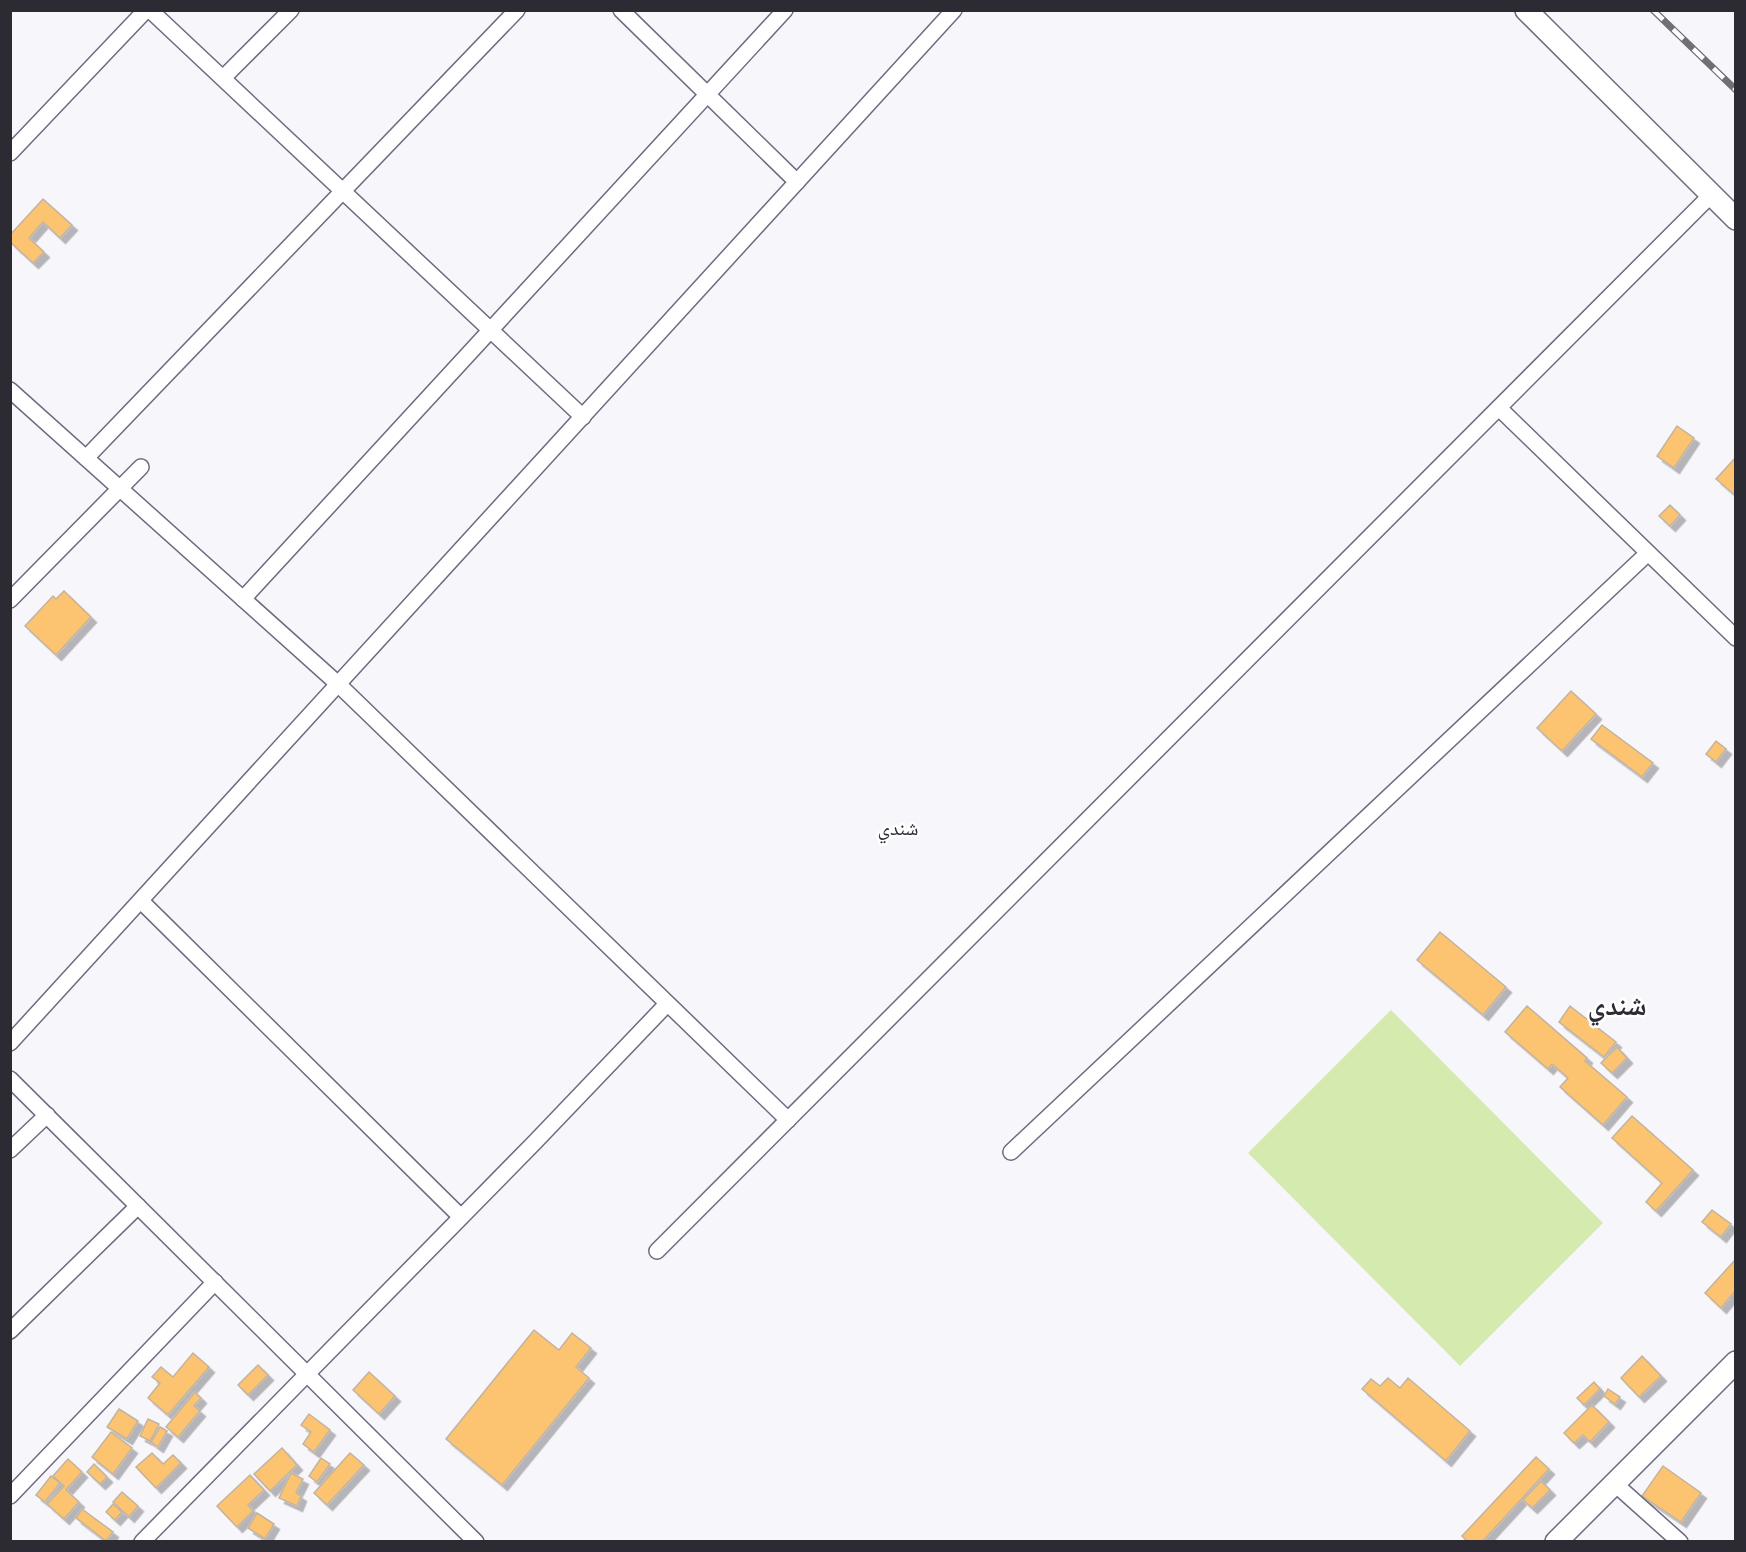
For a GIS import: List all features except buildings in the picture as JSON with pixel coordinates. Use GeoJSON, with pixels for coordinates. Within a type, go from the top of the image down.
{"type":"FeatureCollection","features":[{"type":"Feature","properties":{"kind":"street"},"geometry":{"type":"LineString","coordinates":[[10,153],[148,10],[583,417]]}},
{"type":"Feature","properties":{"kind":"street"},"geometry":{"type":"LineString","coordinates":[[223,78],[291,10]]}},
{"type":"Feature","properties":{"kind":"street"},"geometry":{"type":"LineString","coordinates":[[86,458],[518,10]]}},
{"type":"Feature","properties":{"kind":"street"},"geometry":{"type":"LineString","coordinates":[[621,10],[796,182]]}},
{"type":"Feature","properties":{"kind":"street"},"geometry":{"type":"LineString","coordinates":[[243,599],[785,10]]}},
{"type":"Feature","properties":{"kind":"street"},"geometry":{"type":"LineString","coordinates":[[10,1043],[954,10]]}},
{"type":"Feature","properties":{"kind":"street"},"geometry":{"type":"LineString","coordinates":[[1526,10],[1736,219]]}},
{"type":"Feature","properties":{"kind":"street"},"geometry":{"type":"LineString","coordinates":[[657,1251],[1712,195]]}},
{"type":"Feature","properties":{"kind":"street"},"geometry":{"type":"LineString","coordinates":[[10,390],[338,684],[788,1120]]}},
{"type":"Feature","properties":{"kind":"street"},"geometry":{"type":"LineString","coordinates":[[1499,408],[1736,638]]}},
{"type":"Feature","properties":{"kind":"street"},"geometry":{"type":"LineString","coordinates":[[10,600],[141,467]]}},
{"type":"Feature","properties":{"kind":"street"},"geometry":{"type":"LineString","coordinates":[[1011,1152],[1648,554]]}},
{"type":"Feature","properties":{"kind":"street"},"geometry":{"type":"LineString","coordinates":[[141,901],[461,1217]]}},
{"type":"Feature","properties":{"kind":"street"},"geometry":{"type":"LineString","coordinates":[[142,1542],[667,1004]]}},
{"type":"Feature","properties":{"kind":"street"},"geometry":{"type":"LineString","coordinates":[[10,1079],[476,1542]]}},
{"type":"Feature","properties":{"kind":"street"},"geometry":{"type":"LineString","coordinates":[[10,1150],[47,1115]]}},
{"type":"Feature","properties":{"kind":"street"},"geometry":{"type":"LineString","coordinates":[[10,1331],[138,1206]]}},
{"type":"Feature","properties":{"kind":"street"},"geometry":{"type":"LineString","coordinates":[[10,1496],[215,1282]]}},
{"type":"Feature","properties":{"kind":"street"},"geometry":{"type":"LineString","coordinates":[[1556,1542],[1736,1362]]}},
{"type":"Feature","properties":{"kind":"street"},"geometry":{"type":"LineString","coordinates":[[1614,1483],[1680,1542]]}},
{"type":"Feature","properties":{"kind":"green space"},"geometry":{"type":"Polygon","coordinates":[[[1391,1010],[1603,1223],[1460,1366],[1248,1153],[1391,1010]]]}},
{"type":"Feature","properties":{"kind":"railway"},"geometry":{"type":"LineString","coordinates":[[1653,10],[1736,90]]}},
{"type":"Feature","properties":{"kind":"district","name":"شندي"},"geometry":{"type":"Point","coordinates":[898,827]}},
{"type":"Feature","properties":{"kind":"district","name":"شندي"},"geometry":{"type":"Point","coordinates":[1617,1004]}}]}
